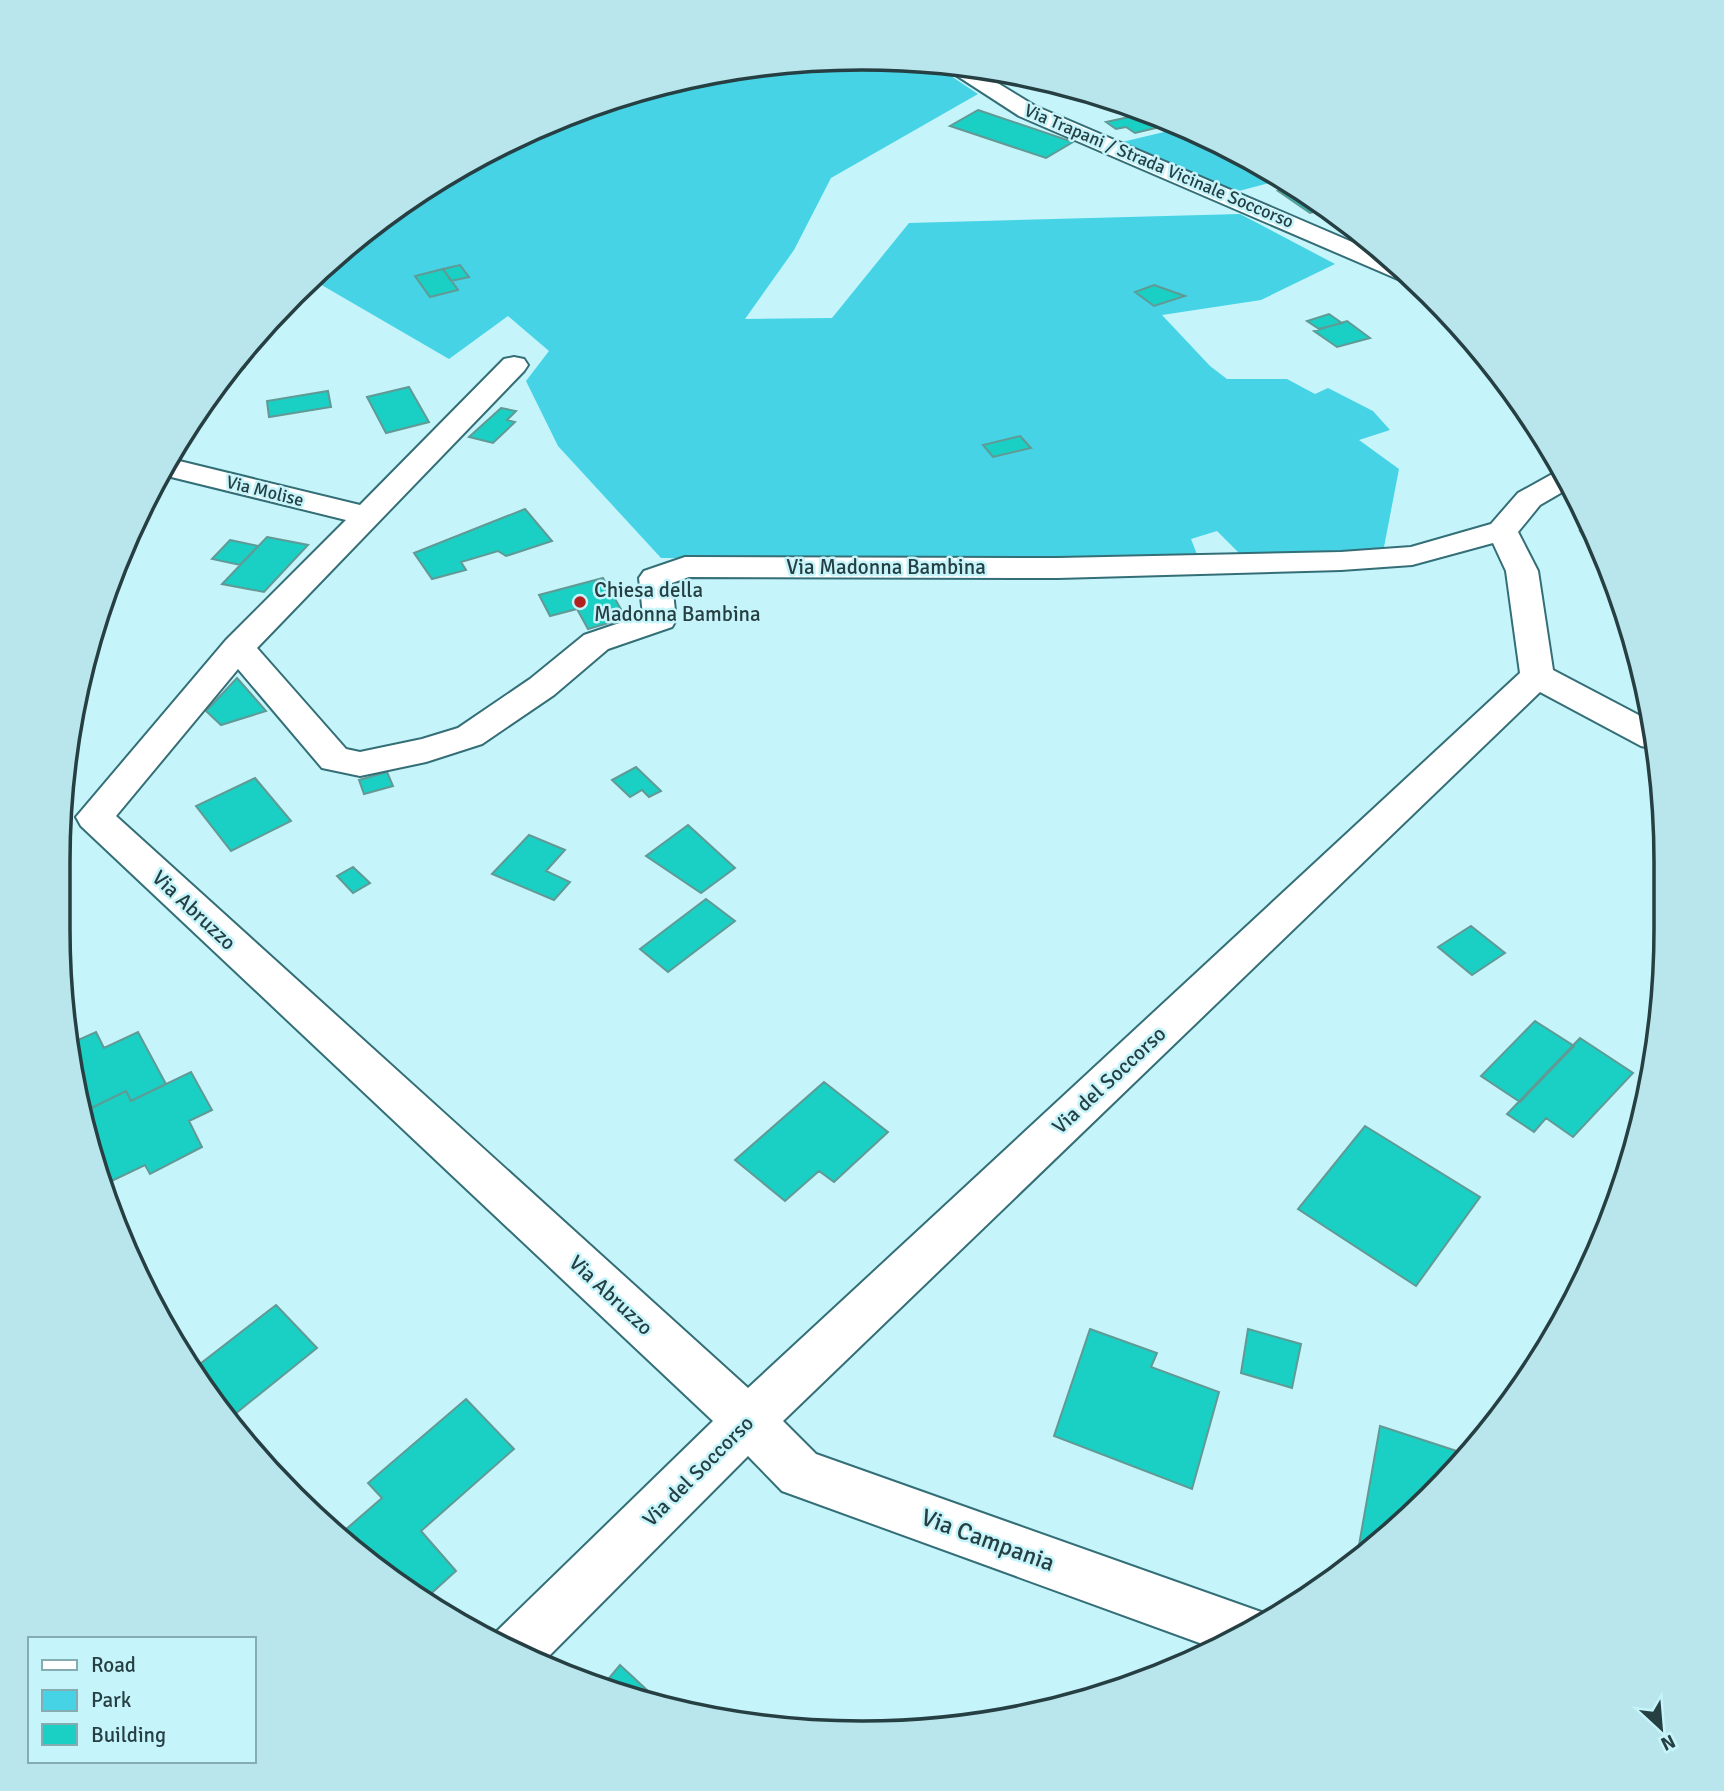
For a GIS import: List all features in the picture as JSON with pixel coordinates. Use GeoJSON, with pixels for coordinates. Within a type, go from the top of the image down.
{"type":"FeatureCollection","features":[{"type":"Feature","properties":{"kind":"street","name":"Via Trapani / Strada Vicinale Soccorso"},"geometry":{"type":"LineString","coordinates":[[975,79],[1027,111],[1377,261]]}},
{"type":"Feature","properties":{"kind":"street","name":"Via Abruzzo"},"geometry":{"type":"LineString","coordinates":[[514,365],[238,648],[94,817],[748,1421]]}},
{"type":"Feature","properties":{"kind":"street","name":"Via Molise"},"geometry":{"type":"LineString","coordinates":[[175,469],[368,516]]}},
{"type":"Feature","properties":{"kind":"street"},"geometry":{"type":"LineString","coordinates":[[1557,483],[1529,499],[1502,531],[1522,571],[1537,676],[1643,733]]}},
{"type":"Feature","properties":{"kind":"street","name":"Via Madonna Bambina"},"geometry":{"type":"LineString","coordinates":[[238,648],[335,759],[360,764],[426,750],[470,736],[542,687],[596,642],[660,620],[655,578],[685,567],[1058,568],[1341,561],[1412,556],[1502,531]]}},
{"type":"Feature","properties":{"kind":"street","name":"Via del Soccorso"},"geometry":{"type":"LineString","coordinates":[[522,1644],[748,1421],[1537,676]]}},
{"type":"Feature","properties":{"kind":"street","name":"Via Campania"},"geometry":{"type":"LineString","coordinates":[[748,1421],[800,1473],[1233,1628]]}},
{"type":"Feature","properties":{"kind":"green space"},"geometry":{"type":"Polygon","coordinates":[[[862,70],[950,76],[978,94],[831,178],[794,250],[745,319],[832,318],[909,223],[1240,214],[1335,264],[1261,300],[1162,315],[1210,366],[1227,379],[1287,379],[1315,394],[1328,388],[1373,411],[1390,430],[1359,440],[1399,469],[1384,547],[1342,555],[1242,556],[1217,531],[1191,539],[1198,557],[1064,560],[661,558],[558,446],[526,381],[549,351],[508,316],[449,359],[321,285],[380,234],[422,203],[466,176],[559,130],[607,112],[707,85],[810,72],[862,70]]]}},
{"type":"Feature","properties":{"kind":"green space"},"geometry":{"type":"Polygon","coordinates":[[[1168,131],[1269,183],[1235,192],[1122,142],[1168,131]]]}},
{"type":"Feature","properties":{"kind":"building"},"geometry":{"type":"Polygon","coordinates":[[[978,110],[1073,142],[1046,158],[950,126],[978,110]]]}},
{"type":"Feature","properties":{"kind":"building"},"geometry":{"type":"Polygon","coordinates":[[[1130,117],[1158,127],[1135,133],[1126,127],[1116,129],[1106,122],[1130,117]]]}},
{"type":"Feature","properties":{"kind":"building"},"geometry":{"type":"Polygon","coordinates":[[[1281,190],[1314,212],[1310,213],[1278,191],[1281,190]]]}},
{"type":"Feature","properties":{"kind":"building"},"geometry":{"type":"Polygon","coordinates":[[[460,265],[469,277],[451,281],[443,269],[460,265]]]}},
{"type":"Feature","properties":{"kind":"building"},"geometry":{"type":"Polygon","coordinates":[[[443,269],[458,290],[430,297],[415,276],[443,269]]]}},
{"type":"Feature","properties":{"kind":"building"},"geometry":{"type":"Polygon","coordinates":[[[1154,285],[1185,296],[1154,306],[1135,292],[1154,285]]]}},
{"type":"Feature","properties":{"kind":"building"},"geometry":{"type":"Polygon","coordinates":[[[1329,314],[1342,323],[1319,329],[1307,321],[1329,314]]]}},
{"type":"Feature","properties":{"kind":"building"},"geometry":{"type":"Polygon","coordinates":[[[1347,321],[1370,338],[1337,347],[1314,331],[1347,321]]]}},
{"type":"Feature","properties":{"kind":"building"},"geometry":{"type":"Polygon","coordinates":[[[409,387],[429,422],[386,433],[367,397],[409,387]]]}},
{"type":"Feature","properties":{"kind":"building"},"geometry":{"type":"Polygon","coordinates":[[[328,391],[331,407],[269,417],[267,401],[328,391]]]}},
{"type":"Feature","properties":{"kind":"building"},"geometry":{"type":"Polygon","coordinates":[[[501,408],[516,411],[507,420],[515,422],[493,443],[469,437],[501,408]]]}},
{"type":"Feature","properties":{"kind":"building"},"geometry":{"type":"Polygon","coordinates":[[[1020,436],[1031,448],[993,457],[983,445],[1020,436]]]}},
{"type":"Feature","properties":{"kind":"building"},"geometry":{"type":"Polygon","coordinates":[[[525,509],[552,541],[506,556],[498,551],[461,562],[466,570],[432,579],[414,553],[525,509]]]}},
{"type":"Feature","properties":{"kind":"building"},"geometry":{"type":"Polygon","coordinates":[[[267,537],[308,545],[264,592],[222,584],[267,537]]]}},
{"type":"Feature","properties":{"kind":"building"},"geometry":{"type":"Polygon","coordinates":[[[230,540],[258,546],[240,565],[212,559],[230,540]]]}},
{"type":"Feature","properties":{"kind":"building","name":"Chiesa della Madonna Bambina"},"geometry":{"type":"Polygon","coordinates":[[[603,578],[626,618],[588,629],[577,609],[550,616],[539,595],[603,578]]]}},
{"type":"Feature","properties":{"kind":"building"},"geometry":{"type":"Polygon","coordinates":[[[237,678],[266,711],[221,725],[206,711],[237,678]]]}},
{"type":"Feature","properties":{"kind":"building"},"geometry":{"type":"Polygon","coordinates":[[[636,767],[661,791],[649,797],[642,790],[630,797],[612,780],[636,767]]]}},
{"type":"Feature","properties":{"kind":"building"},"geometry":{"type":"Polygon","coordinates":[[[387,772],[393,786],[364,794],[359,780],[387,772]]]}},
{"type":"Feature","properties":{"kind":"building"},"geometry":{"type":"Polygon","coordinates":[[[255,778],[291,821],[231,851],[196,806],[255,778]]]}},
{"type":"Feature","properties":{"kind":"building"},"geometry":{"type":"Polygon","coordinates":[[[688,825],[735,868],[701,893],[646,856],[688,825]]]}},
{"type":"Feature","properties":{"kind":"building"},"geometry":{"type":"Polygon","coordinates":[[[529,835],[565,850],[546,871],[570,882],[554,900],[492,874],[529,835]]]}},
{"type":"Feature","properties":{"kind":"building"},"geometry":{"type":"Polygon","coordinates":[[[353,867],[370,883],[353,893],[337,876],[353,867]]]}},
{"type":"Feature","properties":{"kind":"building"},"geometry":{"type":"Polygon","coordinates":[[[706,899],[735,921],[668,972],[640,949],[706,899]]]}},
{"type":"Feature","properties":{"kind":"building"},"geometry":{"type":"Polygon","coordinates":[[[1471,926],[1505,953],[1472,975],[1438,947],[1471,926]]]}},
{"type":"Feature","properties":{"kind":"building"},"geometry":{"type":"Polygon","coordinates":[[[1535,1021],[1574,1046],[1520,1102],[1481,1076],[1535,1021]]]}},
{"type":"Feature","properties":{"kind":"building"},"geometry":{"type":"Polygon","coordinates":[[[96,1032],[104,1048],[138,1032],[166,1084],[131,1101],[126,1091],[91,1108],[78,1040],[96,1032]]]}},
{"type":"Feature","properties":{"kind":"building"},"geometry":{"type":"Polygon","coordinates":[[[1580,1038],[1633,1073],[1573,1137],[1546,1118],[1534,1132],[1507,1114],[1580,1038]]]}},
{"type":"Feature","properties":{"kind":"building"},"geometry":{"type":"Polygon","coordinates":[[[191,1072],[212,1110],[189,1121],[202,1147],[150,1174],[145,1165],[111,1181],[91,1108],[126,1091],[131,1101],[191,1072]]]}},
{"type":"Feature","properties":{"kind":"building"},"geometry":{"type":"Polygon","coordinates":[[[824,1082],[888,1132],[834,1182],[819,1171],[785,1201],[735,1160],[824,1082]]]}},
{"type":"Feature","properties":{"kind":"building"},"geometry":{"type":"Polygon","coordinates":[[[1365,1126],[1480,1197],[1416,1286],[1298,1209],[1365,1126]]]}},
{"type":"Feature","properties":{"kind":"building"},"geometry":{"type":"Polygon","coordinates":[[[276,1305],[317,1348],[236,1413],[200,1364],[276,1305]]]}},
{"type":"Feature","properties":{"kind":"building"},"geometry":{"type":"Polygon","coordinates":[[[1090,1329],[1157,1353],[1151,1367],[1219,1392],[1192,1489],[1054,1436],[1090,1329]]]}},
{"type":"Feature","properties":{"kind":"building"},"geometry":{"type":"Polygon","coordinates":[[[1248,1329],[1301,1344],[1292,1388],[1241,1373],[1248,1329]]]}},
{"type":"Feature","properties":{"kind":"building"},"geometry":{"type":"Polygon","coordinates":[[[466,1399],[514,1449],[421,1531],[456,1571],[431,1594],[346,1529],[382,1498],[368,1483],[466,1399]]]}},
{"type":"Feature","properties":{"kind":"building"},"geometry":{"type":"Polygon","coordinates":[[[1380,1426],[1457,1451],[1422,1489],[1359,1545],[1380,1426]]]}},
{"type":"Feature","properties":{"kind":"building"},"geometry":{"type":"Polygon","coordinates":[[[620,1665],[648,1691],[608,1679],[620,1665]]]}},
{"type":"Feature","properties":{"kind":"place","name":"Chiesa della Madonna Bambina"},"geometry":{"type":"Point","coordinates":[580,602]}}]}
